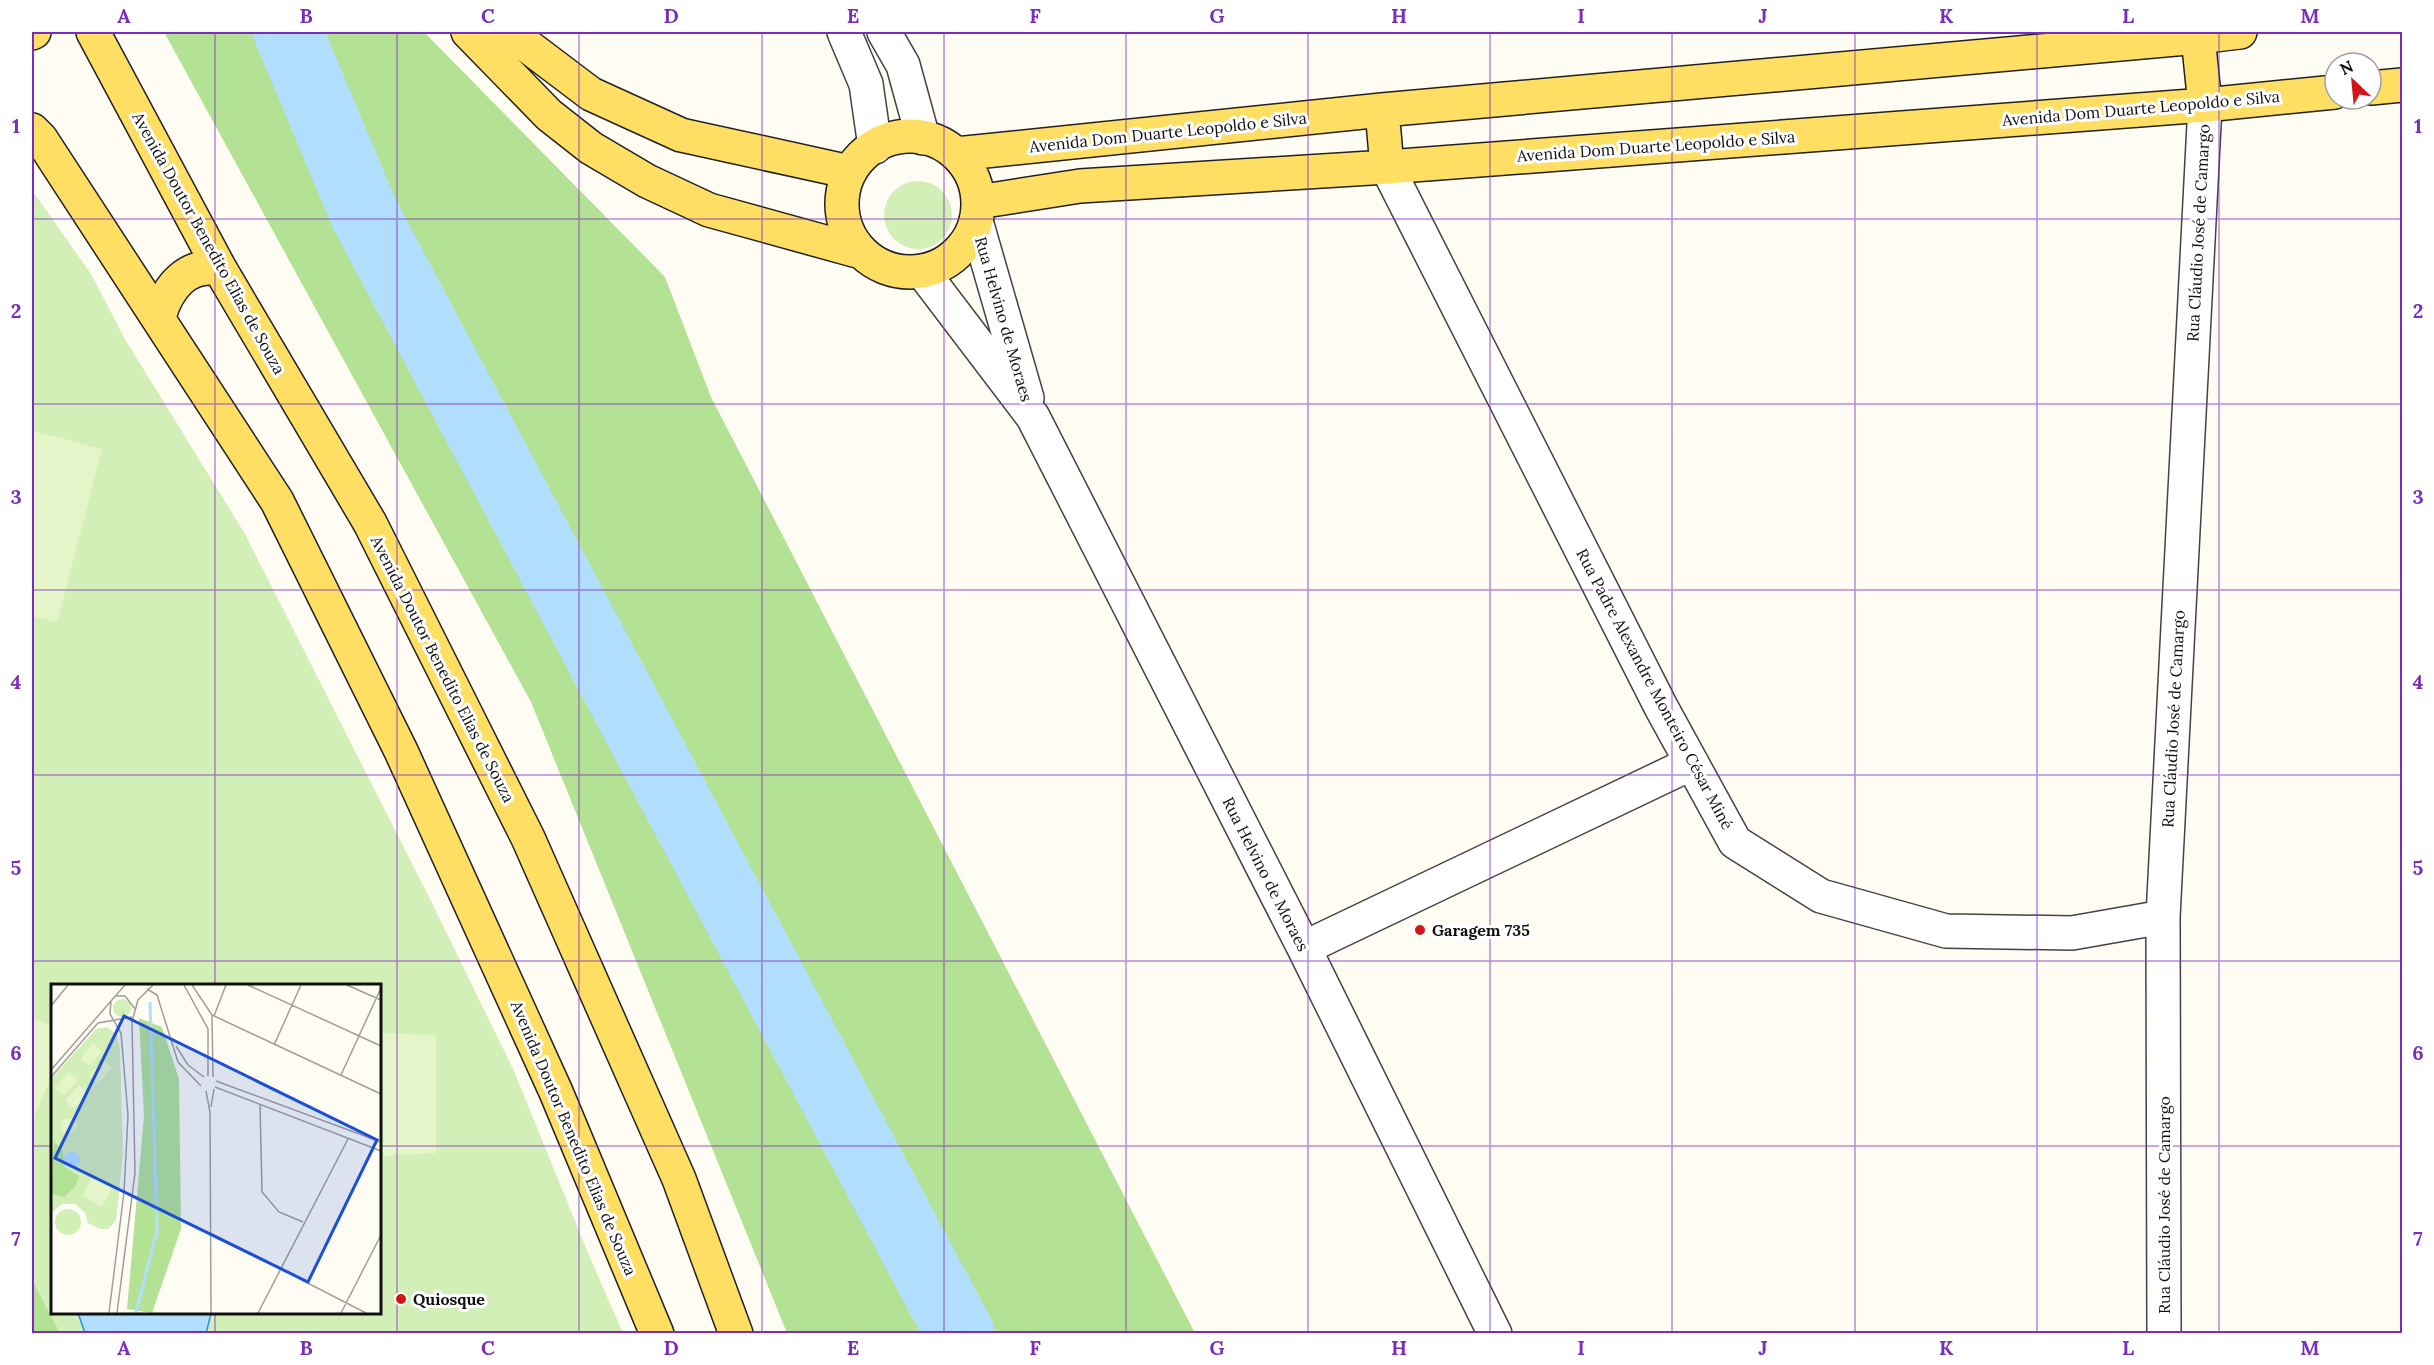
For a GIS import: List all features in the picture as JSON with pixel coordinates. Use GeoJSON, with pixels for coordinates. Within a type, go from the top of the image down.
{"type":"FeatureCollection","features":[{"type":"Feature","properties":{"kind":"main road","name":"Avenida Doutor Benedito Elias de Souza"},"geometry":{"type":"LineString","coordinates":[[93,32],[220,269],[370,523],[528,838],[679,1179],[736,1334]]}},
{"type":"Feature","properties":{"kind":"main road"},"geometry":{"type":"LineString","coordinates":[[468,32],[549,115],[591,148],[647,181],[710,210],[861,252]]}},
{"type":"Feature","properties":{"kind":"main road"},"geometry":{"type":"LineString","coordinates":[[509,32],[591,94],[681,135],[850,172]]}},
{"type":"Feature","properties":{"kind":"main road","name":"Avenida Dom Duarte Leopoldo e Silva"},"geometry":{"type":"LineString","coordinates":[[956,154],[1382,110],[2240,32]]}},
{"type":"Feature","properties":{"kind":"main road"},"geometry":{"type":"LineString","coordinates":[[2198,37],[2205,105]]}},
{"type":"Feature","properties":{"kind":"main road"},"geometry":{"type":"LineString","coordinates":[[2383,87],[2403,85]]}},
{"type":"Feature","properties":{"kind":"main road","name":"Avenida Dom Duarte Leopoldo e Silva"},"geometry":{"type":"LineString","coordinates":[[977,211],[1080,186],[1387,167],[2205,105],[2323,93]]}},
{"type":"Feature","properties":{"kind":"main road"},"geometry":{"type":"LineString","coordinates":[[1382,110],[1387,167]]}},
{"type":"Feature","properties":{"kind":"main road","name":"Avenida Doutor Benedito Elias de Souza"},"geometry":{"type":"LineString","coordinates":[[32,130],[41,139],[159,317],[277,501],[401,750],[556,1092],[657,1334]]}},
{"type":"Feature","properties":{"kind":"main road"},"geometry":{"type":"LineString","coordinates":[[902,137],[923,138],[940,144],[956,154],[967,168],[975,184],[977,211],[968,238],[956,254],[940,265],[922,271],[899,272],[879,265],[861,252],[848,234],[842,214],[842,192],[850,172],[864,154],[881,142],[902,137]]}},
{"type":"Feature","properties":{"kind":"main road"},"geometry":{"type":"LineString","coordinates":[[159,317],[164,298],[175,284],[190,272],[208,267],[220,269]]}},
{"type":"Feature","properties":{"kind":"street"},"geometry":{"type":"LineString","coordinates":[[844,32],[866,84],[875,147]]}},
{"type":"Feature","properties":{"kind":"street"},"geometry":{"type":"LineString","coordinates":[[884,32],[903,65],[923,138]]}},
{"type":"Feature","properties":{"kind":"street","name":"Rua Cláudio José de Camargo"},"geometry":{"type":"LineString","coordinates":[[2164,1334],[2163,917],[2205,105]]}},
{"type":"Feature","properties":{"kind":"street","name":"Rua Padre Alexandre Monteiro César Miné"},"geometry":{"type":"LineString","coordinates":[[1387,167],[1661,707],[1735,843],[1821,896],[1946,931],[2072,933],[2163,917]]}},
{"type":"Feature","properties":{"kind":"street","name":"Rua Helvino de Moraes"},"geometry":{"type":"LineString","coordinates":[[977,211],[1033,417]]}},
{"type":"Feature","properties":{"kind":"street","name":"Rua Helvino de Moraes"},"geometry":{"type":"LineString","coordinates":[[922,271],[1033,417],[1304,948],[1495,1334]]}},
{"type":"Feature","properties":{"kind":"street"},"geometry":{"type":"LineString","coordinates":[[1304,948],[1692,763]]}},
{"type":"Feature","properties":{"kind":"green space"},"geometry":{"type":"Polygon","coordinates":[[[164,32],[424,32],[665,277],[711,397],[1195,1333],[787,1333],[531,702],[164,32]]]}},
{"type":"Feature","properties":{"kind":"green space"},"geometry":{"type":"Polygon","coordinates":[[[918,181],[931,184],[942,191],[949,202],[952,215],[949,228],[942,239],[931,246],[918,249],[905,246],[894,239],[887,228],[884,215],[887,202],[894,191],[905,184],[918,181]]]}},
{"type":"Feature","properties":{"kind":"green space"},"geometry":{"type":"Polygon","coordinates":[[[32,190],[91,274],[125,339],[245,534],[432,903],[514,1071],[623,1333],[32,1333],[32,190]]]}},
{"type":"Feature","properties":{"kind":"green space"},"geometry":{"type":"Polygon","coordinates":[[[32,431],[102,449],[57,622],[32,616],[32,431]]]}},
{"type":"Feature","properties":{"kind":"green space"},"geometry":{"type":"Polygon","coordinates":[[[32,1017],[51,1026],[51,1078],[32,1121],[32,1017]]]}},
{"type":"Feature","properties":{"kind":"green space"},"geometry":{"type":"Polygon","coordinates":[[[381,1033],[436,1035],[436,1153],[383,1156],[381,1033]]]}},
{"type":"Feature","properties":{"kind":"green space"},"geometry":{"type":"Polygon","coordinates":[[[32,1280],[60,1333],[32,1333],[32,1280]]]}},
{"type":"Feature","properties":{"kind":"water"},"geometry":{"type":"Polygon","coordinates":[[[79,1314],[211,1314],[206,1334],[85,1333],[79,1314]]]}},
{"type":"Feature","properties":{"kind":"waterway"},"geometry":{"type":"LineString","coordinates":[[288,32],[364,213],[960,1334]]}},
{"type":"Feature","properties":{"kind":"place","name":"Garagem 735"},"geometry":{"type":"Point","coordinates":[1420,930]}},
{"type":"Feature","properties":{"kind":"place","name":"Quiosque"},"geometry":{"type":"Point","coordinates":[401,1299]}}]}
